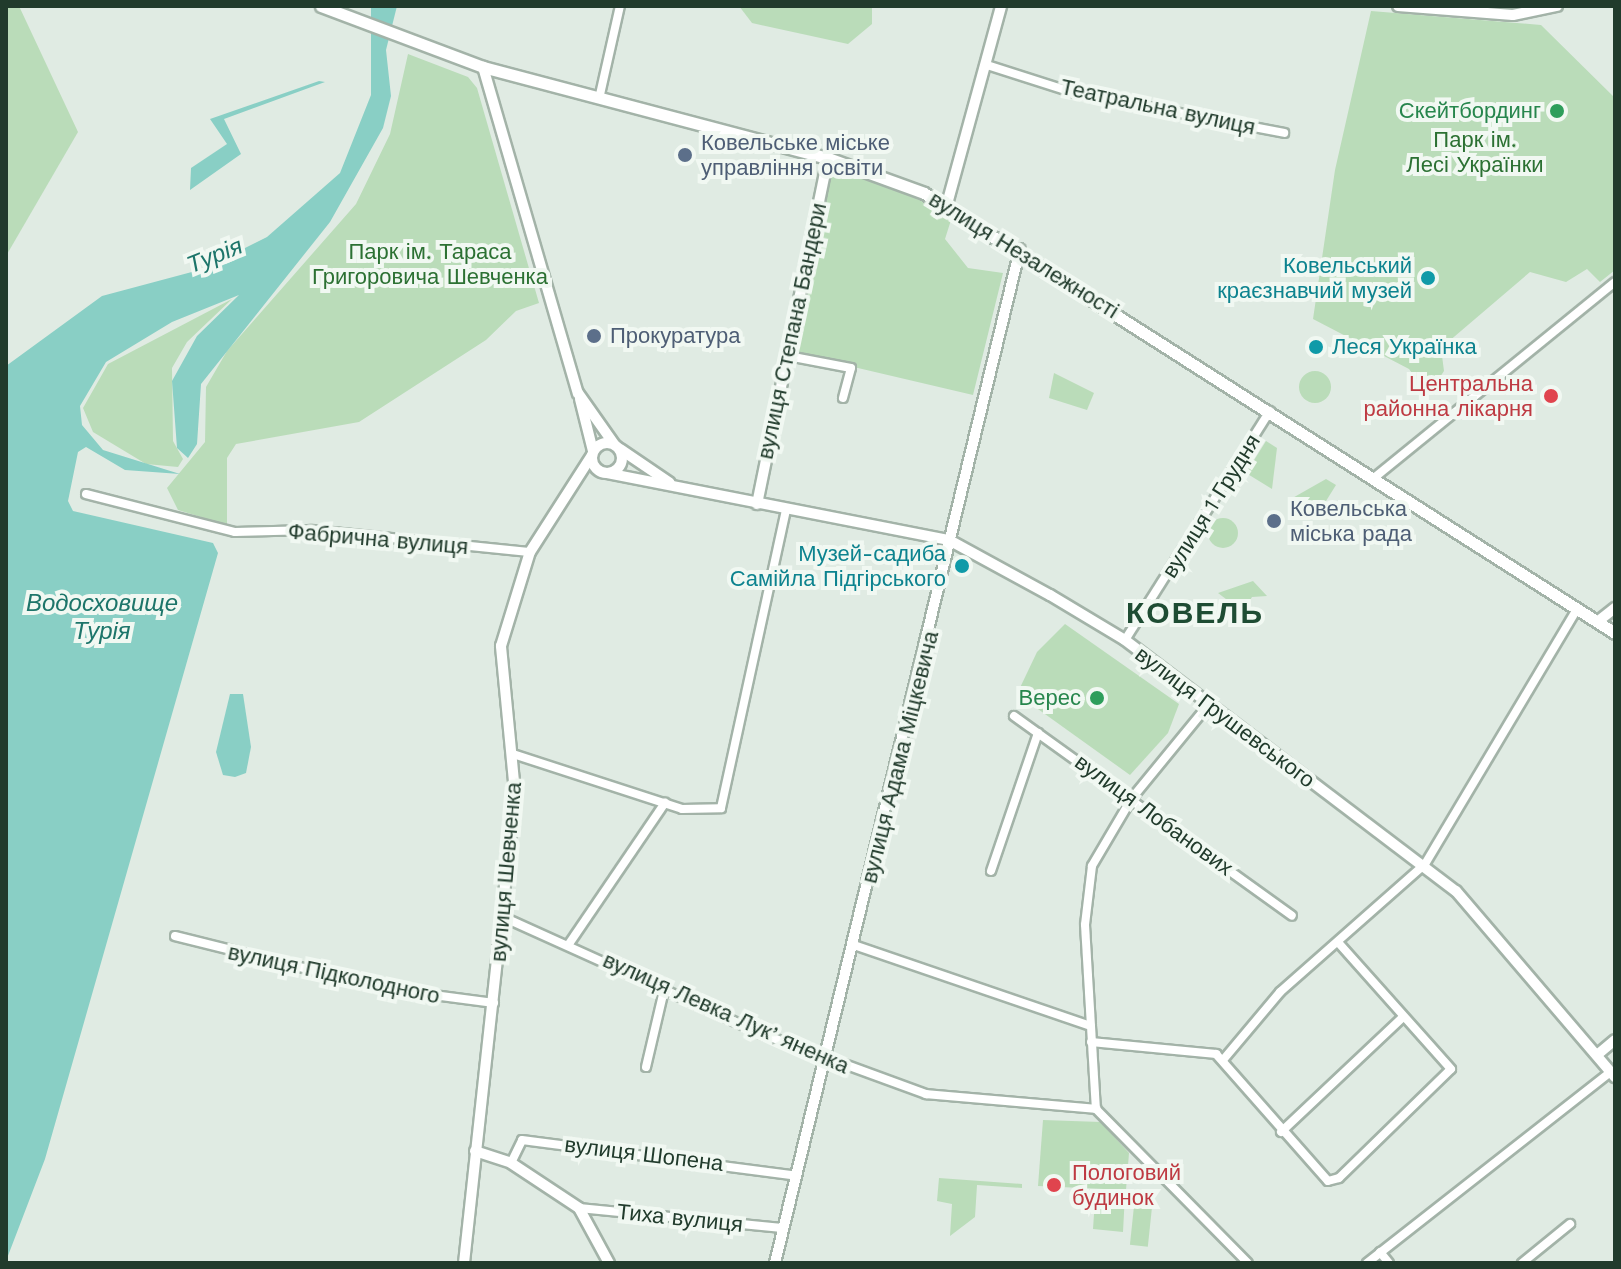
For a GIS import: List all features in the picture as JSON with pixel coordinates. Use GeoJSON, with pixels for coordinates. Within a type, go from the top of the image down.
{"type":"FeatureCollection","features":[{"type":"Feature","properties":{"kind":"main road","name":"вулиця Незалежності"},"geometry":{"type":"LineString","coordinates":[[321,6],[483,67],[828,158],[947,204],[1615,633]]}},
{"type":"Feature","properties":{"kind":"street"},"geometry":{"type":"LineString","coordinates":[[599,99],[620,6]]}},
{"type":"Feature","properties":{"kind":"street"},"geometry":{"type":"LineString","coordinates":[[947,204],[1001,6]]}},
{"type":"Feature","properties":{"kind":"street"},"geometry":{"type":"LineString","coordinates":[[1398,6],[1513,15],[1557,6]]}},
{"type":"Feature","properties":{"kind":"street","name":"Театральна вулиця"},"geometry":{"type":"LineString","coordinates":[[987,65],[1075,93],[1284,133]]}},
{"type":"Feature","properties":{"kind":"street"},"geometry":{"type":"LineString","coordinates":[[483,67],[578,393],[592,453],[604,472],[674,486]]}},
{"type":"Feature","properties":{"kind":"street","name":"вулиця Степана Бандери"},"geometry":{"type":"LineString","coordinates":[[757,504],[828,158]]}},
{"type":"Feature","properties":{"kind":"street","name":"вулиця Адама Міцкевича"},"geometry":{"type":"LineString","coordinates":[[775,1263],[793,1175],[854,945],[1020,249]]}},
{"type":"Feature","properties":{"kind":"street"},"geometry":{"type":"LineString","coordinates":[[1375,477],[1615,282]]}},
{"type":"Feature","properties":{"kind":"street"},"geometry":{"type":"LineString","coordinates":[[1578,298],[1584,306]]}},
{"type":"Feature","properties":{"kind":"street"},"geometry":{"type":"LineString","coordinates":[[788,356],[851,368],[843,398]]}},
{"type":"Feature","properties":{"kind":"street","name":"вулиця Грушевського"},"geometry":{"type":"LineString","coordinates":[[578,393],[616,445],[674,486],[949,540],[1125,640],[1425,864],[1489,922],[1613,1074]]}},
{"type":"Feature","properties":{"kind":"street","name":"вулиця 1 Грудня"},"geometry":{"type":"LineString","coordinates":[[1125,640],[1270,411]]}},
{"type":"Feature","properties":{"kind":"street"},"geometry":{"type":"LineString","coordinates":[[577,481],[620,466],[616,445],[592,453]]}},
{"type":"Feature","properties":{"kind":"street","name":"вулиця Шевченка"},"geometry":{"type":"LineString","coordinates":[[464,1263],[503,917],[513,754],[501,646],[530,552],[592,453]]}},
{"type":"Feature","properties":{"kind":"street","name":"Фабрична вулиця"},"geometry":{"type":"LineString","coordinates":[[86,494],[235,532],[312,530],[530,552]]}},
{"type":"Feature","properties":{"kind":"street"},"geometry":{"type":"LineString","coordinates":[[513,754],[665,803],[721,808],[786,510]]}},
{"type":"Feature","properties":{"kind":"street"},"geometry":{"type":"LineString","coordinates":[[1597,622],[1615,608]]}},
{"type":"Feature","properties":{"kind":"street"},"geometry":{"type":"LineString","coordinates":[[1223,1060],[1280,992],[1425,864],[1577,609]]}},
{"type":"Feature","properties":{"kind":"street"},"geometry":{"type":"LineString","coordinates":[[1209,704],[1132,798],[1103,844],[1086,891],[1091,1042],[1096,1109],[1248,1263]]}},
{"type":"Feature","properties":{"kind":"street","name":"вулиця Лобанових"},"geometry":{"type":"LineString","coordinates":[[1014,716],[1292,916]]}},
{"type":"Feature","properties":{"kind":"street"},"geometry":{"type":"LineString","coordinates":[[991,871],[1038,733]]}},
{"type":"Feature","properties":{"kind":"street"},"geometry":{"type":"LineString","coordinates":[[569,944],[665,803]]}},
{"type":"Feature","properties":{"kind":"street","name":"вулиця Левка Лукʼяненка"},"geometry":{"type":"LineString","coordinates":[[503,917],[822,1059],[970,1103],[1096,1109]]}},
{"type":"Feature","properties":{"kind":"street","name":"вулиця Підколодного"},"geometry":{"type":"LineString","coordinates":[[175,936],[388,989],[494,1003]]}},
{"type":"Feature","properties":{"kind":"street"},"geometry":{"type":"LineString","coordinates":[[1091,1042],[1204,1050],[1223,1060],[1281,1132],[1328,1181],[1339,1178],[1451,1069],[1338,942]]}},
{"type":"Feature","properties":{"kind":"street"},"geometry":{"type":"LineString","coordinates":[[854,945],[1090,1026]]}},
{"type":"Feature","properties":{"kind":"street"},"geometry":{"type":"LineString","coordinates":[[646,1067],[664,990]]}},
{"type":"Feature","properties":{"kind":"street"},"geometry":{"type":"LineString","coordinates":[[1281,1132],[1403,1017]]}},
{"type":"Feature","properties":{"kind":"street"},"geometry":{"type":"LineString","coordinates":[[1597,1055],[1615,1040]]}},
{"type":"Feature","properties":{"kind":"street"},"geometry":{"type":"LineString","coordinates":[[1367,1263],[1613,1074]]}},
{"type":"Feature","properties":{"kind":"street","name":"вулиця Шопена"},"geometry":{"type":"LineString","coordinates":[[511,1163],[522,1140],[793,1175]]}},
{"type":"Feature","properties":{"kind":"street"},"geometry":{"type":"LineString","coordinates":[[475,1151],[511,1163],[579,1208],[609,1263]]}},
{"type":"Feature","properties":{"kind":"street","name":"Тиха вулиця"},"geometry":{"type":"LineString","coordinates":[[579,1208],[782,1228]]}},
{"type":"Feature","properties":{"kind":"street"},"geometry":{"type":"LineString","coordinates":[[1522,1263],[1570,1224]]}},
{"type":"Feature","properties":{"kind":"street"},"geometry":{"type":"LineString","coordinates":[[1380,1252],[1389,1263]]}},
{"type":"Feature","properties":{"kind":"green space"},"geometry":{"type":"Polygon","coordinates":[[[6,6],[19,6],[78,132],[6,256],[6,6]]]}},
{"type":"Feature","properties":{"kind":"green space"},"geometry":{"type":"Polygon","coordinates":[[[739,6],[872,6],[872,24],[848,44],[752,23],[739,6]]]}},
{"type":"Feature","properties":{"kind":"green space","name":"Парк ім. Лесі Українки"},"geometry":{"type":"Polygon","coordinates":[[[1371,11],[1541,25],[1615,98],[1615,270],[1600,282],[1587,269],[1566,282],[1530,272],[1441,348],[1444,371],[1428,395],[1409,369],[1313,319],[1335,170],[1371,11]]]}},
{"type":"Feature","properties":{"kind":"green space","name":"Парк ім. Тараса Григоровича Шевченка"},"geometry":{"type":"Polygon","coordinates":[[[408,54],[468,77],[477,88],[539,303],[516,311],[486,340],[359,422],[236,444],[227,458],[227,525],[178,510],[167,488],[205,442],[206,387],[227,351],[356,204],[390,134],[408,54]]]}},
{"type":"Feature","properties":{"kind":"green space"},"geometry":{"type":"Polygon","coordinates":[[[831,166],[925,201],[951,220],[945,239],[968,268],[1003,273],[973,395],[794,353],[831,166]]]}},
{"type":"Feature","properties":{"kind":"green space"},"geometry":{"type":"Polygon","coordinates":[[[232,299],[187,342],[172,368],[173,441],[183,459],[178,467],[146,464],[93,432],[83,408],[108,364],[232,299]]]}},
{"type":"Feature","properties":{"kind":"green space"},"geometry":{"type":"Polygon","coordinates":[[[1315,371],[1327,375],[1331,387],[1327,399],[1315,403],[1303,399],[1299,387],[1303,375],[1315,371]]]}},
{"type":"Feature","properties":{"kind":"green space"},"geometry":{"type":"Polygon","coordinates":[[[1054,373],[1094,393],[1087,410],[1049,398],[1054,373]]]}},
{"type":"Feature","properties":{"kind":"green space"},"geometry":{"type":"Polygon","coordinates":[[[1266,441],[1277,448],[1272,489],[1246,473],[1266,441]]]}},
{"type":"Feature","properties":{"kind":"green space"},"geometry":{"type":"Polygon","coordinates":[[[1326,479],[1336,485],[1316,517],[1289,500],[1326,479]]]}},
{"type":"Feature","properties":{"kind":"green space"},"geometry":{"type":"Polygon","coordinates":[[[1223,518],[1234,522],[1238,533],[1234,544],[1223,548],[1212,544],[1208,533],[1212,522],[1223,518]]]}},
{"type":"Feature","properties":{"kind":"green space"},"geometry":{"type":"Polygon","coordinates":[[[1253,581],[1267,596],[1252,597],[1243,612],[1218,593],[1253,581]]]}},
{"type":"Feature","properties":{"kind":"green space"},"geometry":{"type":"Polygon","coordinates":[[[1065,624],[1179,704],[1168,733],[1130,775],[1017,694],[1037,652],[1065,624]]]}},
{"type":"Feature","properties":{"kind":"green space"},"geometry":{"type":"Polygon","coordinates":[[[1043,1120],[1101,1122],[1129,1153],[1126,1190],[1038,1186],[1043,1120]]]}},
{"type":"Feature","properties":{"kind":"green space"},"geometry":{"type":"Polygon","coordinates":[[[939,1178],[1022,1184],[1022,1188],[977,1185],[975,1217],[950,1236],[952,1204],[937,1201],[939,1178]]]}},
{"type":"Feature","properties":{"kind":"green space"},"geometry":{"type":"Polygon","coordinates":[[[1086,1192],[1125,1194],[1123,1232],[1093,1229],[1095,1199],[1086,1192]]]}},
{"type":"Feature","properties":{"kind":"green space"},"geometry":{"type":"Polygon","coordinates":[[[1134,1206],[1152,1208],[1148,1247],[1130,1245],[1134,1206]]]}},
{"type":"Feature","properties":{"kind":"water","name":"Водосховище Турія"},"geometry":{"type":"Polygon","coordinates":[[[371,6],[397,6],[386,50],[391,96],[383,128],[330,222],[201,384],[197,444],[188,458],[177,448],[172,381],[197,336],[239,295],[172,322],[106,362],[80,406],[82,425],[103,450],[180,474],[125,470],[86,447],[78,452],[68,501],[73,511],[213,543],[218,553],[45,1159],[6,1261],[6,366],[102,296],[203,269],[267,237],[340,173],[371,95],[371,6]]]}},
{"type":"Feature","properties":{"kind":"water"},"geometry":{"type":"Polygon","coordinates":[[[319,81],[325,82],[224,119],[241,154],[190,190],[191,168],[227,144],[210,119],[319,81]]]}},
{"type":"Feature","properties":{"kind":"water"},"geometry":{"type":"Polygon","coordinates":[[[230,694],[243,694],[251,747],[246,773],[235,777],[223,775],[216,752],[230,694]]]}},
{"type":"Feature","properties":{"kind":"place","name":"Скейтбординг"},"geometry":{"type":"Point","coordinates":[1557,111]}},
{"type":"Feature","properties":{"kind":"place","name":"Ковельське міське управління освіти"},"geometry":{"type":"Point","coordinates":[685,155]}},
{"type":"Feature","properties":{"kind":"place","name":"Ковельський краєзнавчий музей"},"geometry":{"type":"Point","coordinates":[1428,278]}},
{"type":"Feature","properties":{"kind":"place","name":"Прокуратура"},"geometry":{"type":"Point","coordinates":[594,336]}},
{"type":"Feature","properties":{"kind":"place","name":"Леся Українка"},"geometry":{"type":"Point","coordinates":[1316,347]}},
{"type":"Feature","properties":{"kind":"place","name":"Центральна районна лікарня"},"geometry":{"type":"Point","coordinates":[1551,396]}},
{"type":"Feature","properties":{"kind":"place","name":"Ковельська міська рада"},"geometry":{"type":"Point","coordinates":[1274,521]}},
{"type":"Feature","properties":{"kind":"place","name":"Музей-садиба Самійла Підгірського"},"geometry":{"type":"Point","coordinates":[962,566]}},
{"type":"Feature","properties":{"kind":"place","name":"Верес"},"geometry":{"type":"Point","coordinates":[1097,698]}},
{"type":"Feature","properties":{"kind":"place","name":"Пологовий будинок"},"geometry":{"type":"Point","coordinates":[1054,1185]}},
{"type":"Feature","properties":{"kind":"district","name":"КОВЕЛЬ"},"geometry":{"type":"Point","coordinates":[1195,613]}},
{"type":"Feature","properties":{"kind":"water label","name":"Турія"},"geometry":{"type":"Point","coordinates":[215,256]}}]}
